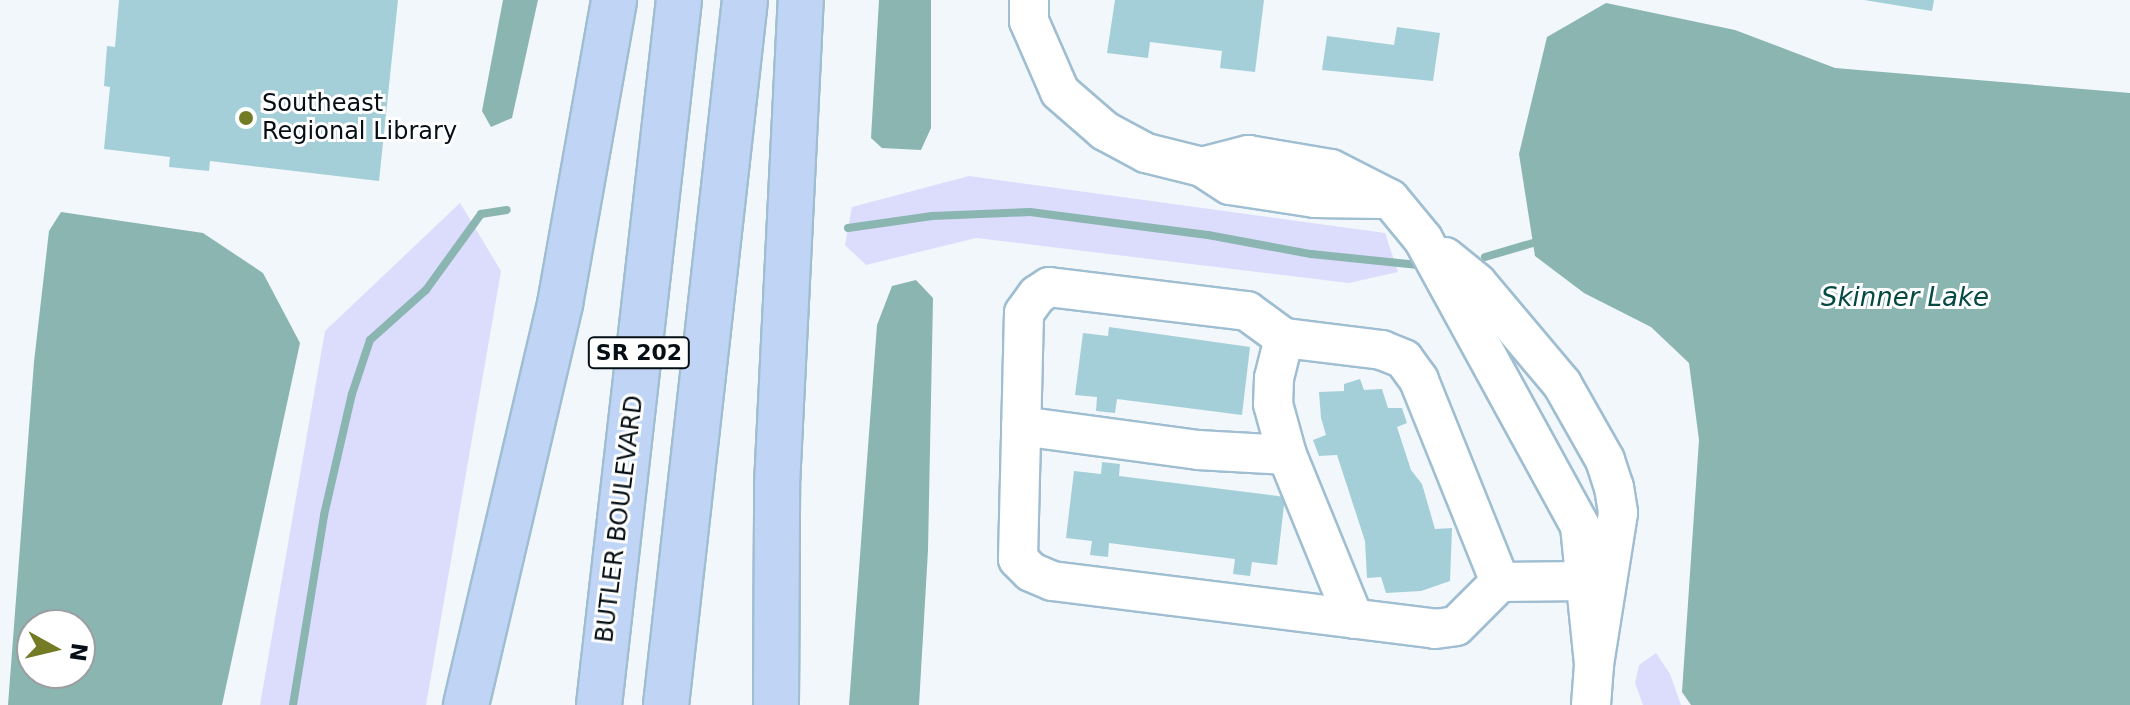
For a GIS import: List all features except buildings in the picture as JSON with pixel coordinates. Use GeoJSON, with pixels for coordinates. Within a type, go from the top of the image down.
{"type":"FeatureCollection","features":[{"type":"Feature","properties":{"kind":"highway"},"geometry":{"type":"LineString","coordinates":[[466,705],[560,304],[614,0]]}},
{"type":"Feature","properties":{"kind":"highway","name":"BUTLER BOULEVARD"},"geometry":{"type":"LineString","coordinates":[[599,705],[679,0]]}},
{"type":"Feature","properties":{"kind":"highway","name":"SR 202"},"geometry":{"type":"LineString","coordinates":[[666,705],[745,0]]}},
{"type":"Feature","properties":{"kind":"highway"},"geometry":{"type":"LineString","coordinates":[[776,705],[777,485],[801,0]]}},
{"type":"Feature","properties":{"kind":"street"},"geometry":{"type":"LineString","coordinates":[[1029,0],[1029,21],[1060,92],[1105,131],[1146,153],[1202,167],[1230,185],[1315,198],[1390,199],[1423,239],[1580,526],[1594,665]]}},
{"type":"Feature","properties":{"kind":"street"},"geometry":{"type":"LineString","coordinates":[[1423,239],[1477,283],[1562,384],[1605,460],[1618,513],[1594,665],[1591,705]]}},
{"type":"Feature","properties":{"kind":"street"},"geometry":{"type":"LineString","coordinates":[[1500,582],[1419,380],[1404,359],[1382,350],[1284,338],[1247,311],[1049,287],[1024,313],[1018,559],[1031,572],[1052,581],[1435,629],[1456,626],[1500,582],[1585,581]]}},
{"type":"Feature","properties":{"kind":"street"},"geometry":{"type":"LineString","coordinates":[[1284,338],[1274,378],[1273,404],[1287,455],[1354,619]]}},
{"type":"Feature","properties":{"kind":"street"},"geometry":{"type":"LineString","coordinates":[[1531,438],[1579,413]]}},
{"type":"Feature","properties":{"kind":"street"},"geometry":{"type":"LineString","coordinates":[[1021,426],[1198,450],[1287,455]]}},
{"type":"Feature","properties":{"kind":"shaded area"},"geometry":{"type":"Polygon","coordinates":[[[969,176],[1385,233],[1398,272],[1349,283],[976,238],[866,265],[845,245],[852,207],[969,176]]]}},
{"type":"Feature","properties":{"kind":"shaded area"},"geometry":{"type":"Polygon","coordinates":[[[460,203],[501,271],[426,705],[260,705],[325,331],[460,203]]]}},
{"type":"Feature","properties":{"kind":"shaded area"},"geometry":{"type":"Polygon","coordinates":[[[1656,653],[1670,674],[1681,705],[1643,705],[1635,683],[1639,665],[1656,653]]]}},
{"type":"Feature","properties":{"kind":"water"},"geometry":{"type":"Polygon","coordinates":[[[503,0],[538,0],[512,118],[491,127],[482,111],[503,0]]]}},
{"type":"Feature","properties":{"kind":"water"},"geometry":{"type":"Polygon","coordinates":[[[879,0],[931,0],[931,128],[921,150],[882,148],[871,138],[879,0]]]}},
{"type":"Feature","properties":{"kind":"water","name":"Skinner Lake"},"geometry":{"type":"Polygon","coordinates":[[[1606,3],[1735,30],[1835,68],[2130,93],[2130,705],[1691,705],[1682,692],[1699,440],[1689,363],[1651,327],[1584,293],[1535,256],[1519,154],[1547,37],[1606,3]]]}},
{"type":"Feature","properties":{"kind":"water"},"geometry":{"type":"Polygon","coordinates":[[[61,212],[203,233],[263,273],[300,343],[222,705],[8,705],[34,362],[49,231],[61,212]]]}},
{"type":"Feature","properties":{"kind":"water"},"geometry":{"type":"Polygon","coordinates":[[[916,280],[933,298],[928,550],[919,705],[849,705],[877,325],[892,286],[916,280]]]}},
{"type":"Feature","properties":{"kind":"waterway"},"geometry":{"type":"LineString","coordinates":[[293,705],[324,515],[352,394],[370,340],[426,290],[481,214],[507,210]]}},
{"type":"Feature","properties":{"kind":"waterway"},"geometry":{"type":"LineString","coordinates":[[848,228],[932,216],[1030,212],[1208,235],[1311,254],[1418,265]]}},
{"type":"Feature","properties":{"kind":"waterway"},"geometry":{"type":"LineString","coordinates":[[1485,257],[1533,243]]}},
{"type":"Feature","properties":{"kind":"place","name":"Southeast Regional Library"},"geometry":{"type":"Point","coordinates":[246,118]}}]}
